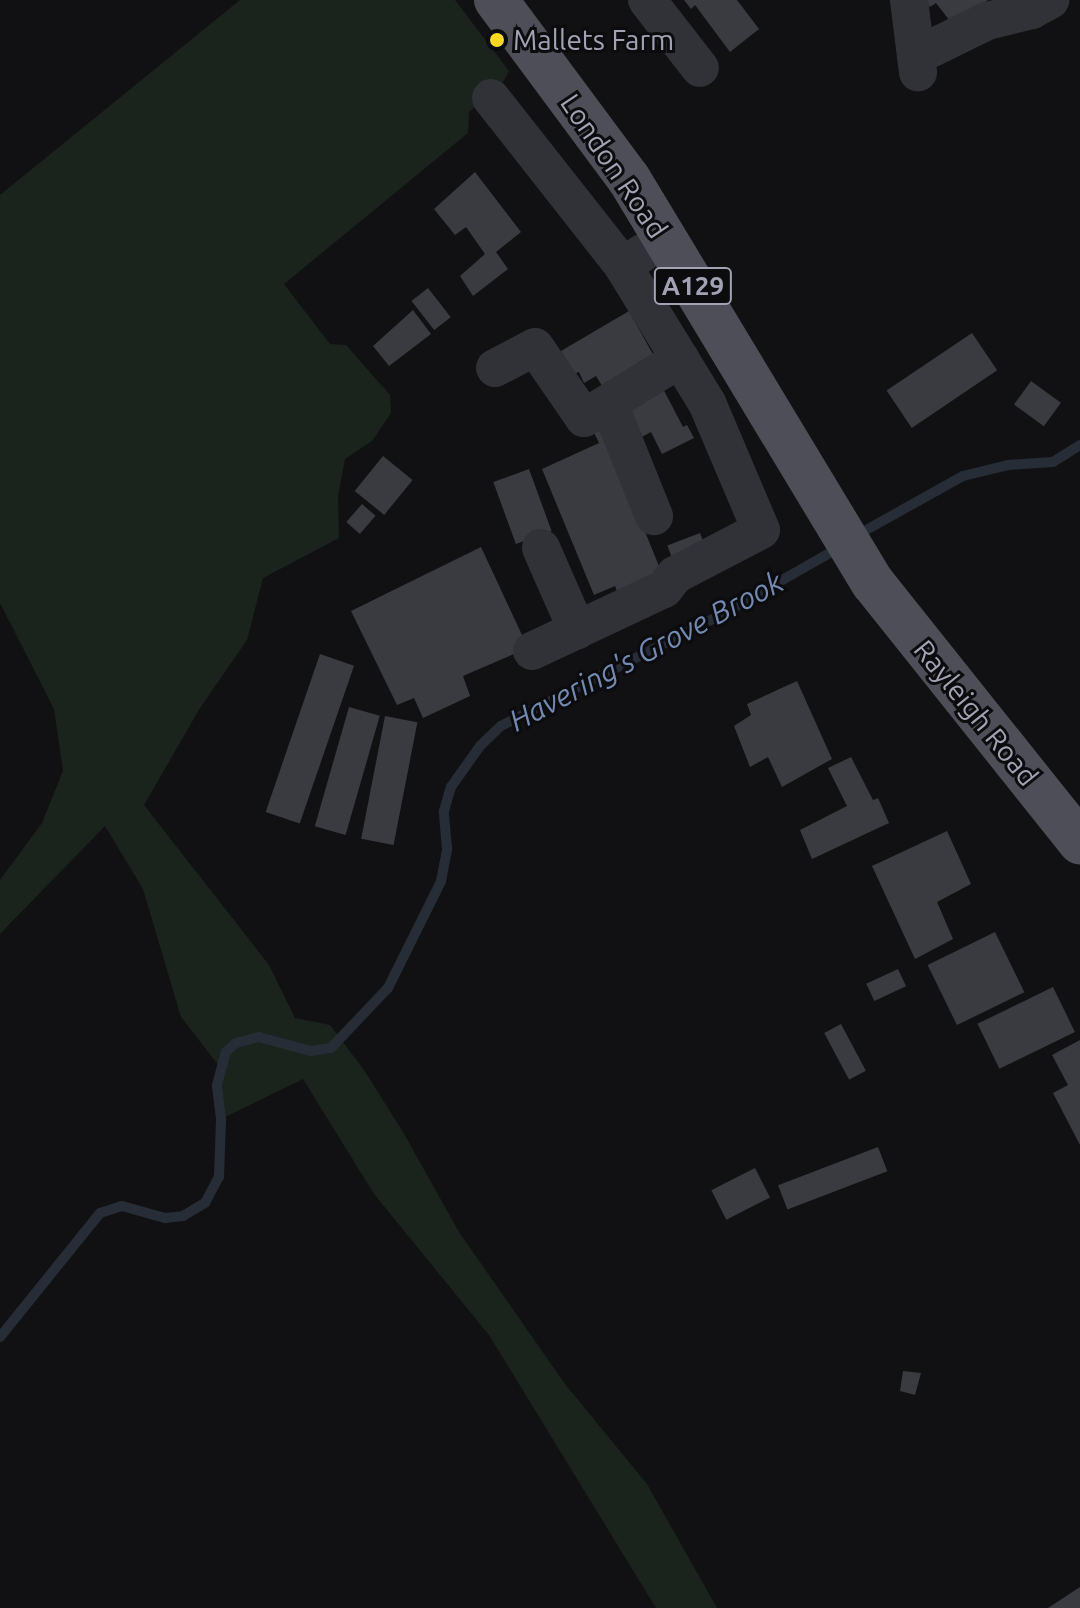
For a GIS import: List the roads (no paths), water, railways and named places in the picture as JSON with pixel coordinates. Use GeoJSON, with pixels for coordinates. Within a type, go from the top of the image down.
{"type":"FeatureCollection","features":[{"type":"Feature","properties":{"kind":"main road","name":"London Road"},"geometry":{"type":"LineString","coordinates":[[502,2],[629,179],[873,583]]}},
{"type":"Feature","properties":{"kind":"main road","name":"Rayleigh Road"},"geometry":{"type":"LineString","coordinates":[[873,583],[1080,842]]}},
{"type":"Feature","properties":{"kind":"lane"},"geometry":{"type":"LineString","coordinates":[[647,0],[700,68]]}},
{"type":"Feature","properties":{"kind":"lane"},"geometry":{"type":"LineString","coordinates":[[909,0],[917,64],[987,21],[1032,10],[1050,0]]}},
{"type":"Feature","properties":{"kind":"lane"},"geometry":{"type":"LineString","coordinates":[[491,98],[623,266],[707,403],[761,530],[675,575],[664,589],[532,651]]}},
{"type":"Feature","properties":{"kind":"lane"},"geometry":{"type":"LineString","coordinates":[[623,266],[664,238]]}},
{"type":"Feature","properties":{"kind":"lane"},"geometry":{"type":"LineString","coordinates":[[495,368],[535,347],[584,418],[680,359]]}},
{"type":"Feature","properties":{"kind":"lane"},"geometry":{"type":"LineString","coordinates":[[609,404],[654,516]]}},
{"type":"Feature","properties":{"kind":"lane"},"geometry":{"type":"LineString","coordinates":[[541,548],[577,630]]}},
{"type":"Feature","properties":{"kind":"waterway","name":"Havering's Grove Brook"},"geometry":{"type":"LineString","coordinates":[[868,529],[963,476],[1008,465],[1053,462],[1080,445]]}},
{"type":"Feature","properties":{"kind":"waterway","name":"Havering's Grove Brook"},"geometry":{"type":"LineString","coordinates":[[0,1337],[100,1213],[122,1206],[165,1218],[183,1216],[205,1203],[219,1177],[221,1119],[217,1085],[226,1052],[236,1043],[259,1037],[311,1051],[331,1048],[388,988],[441,881],[447,849],[444,811],[451,787],[480,746],[501,726],[721,615],[833,551]]}},
{"type":"Feature","properties":{"kind":"place","name":"Mallets Farm"},"geometry":{"type":"Point","coordinates":[497,40]}}]}
